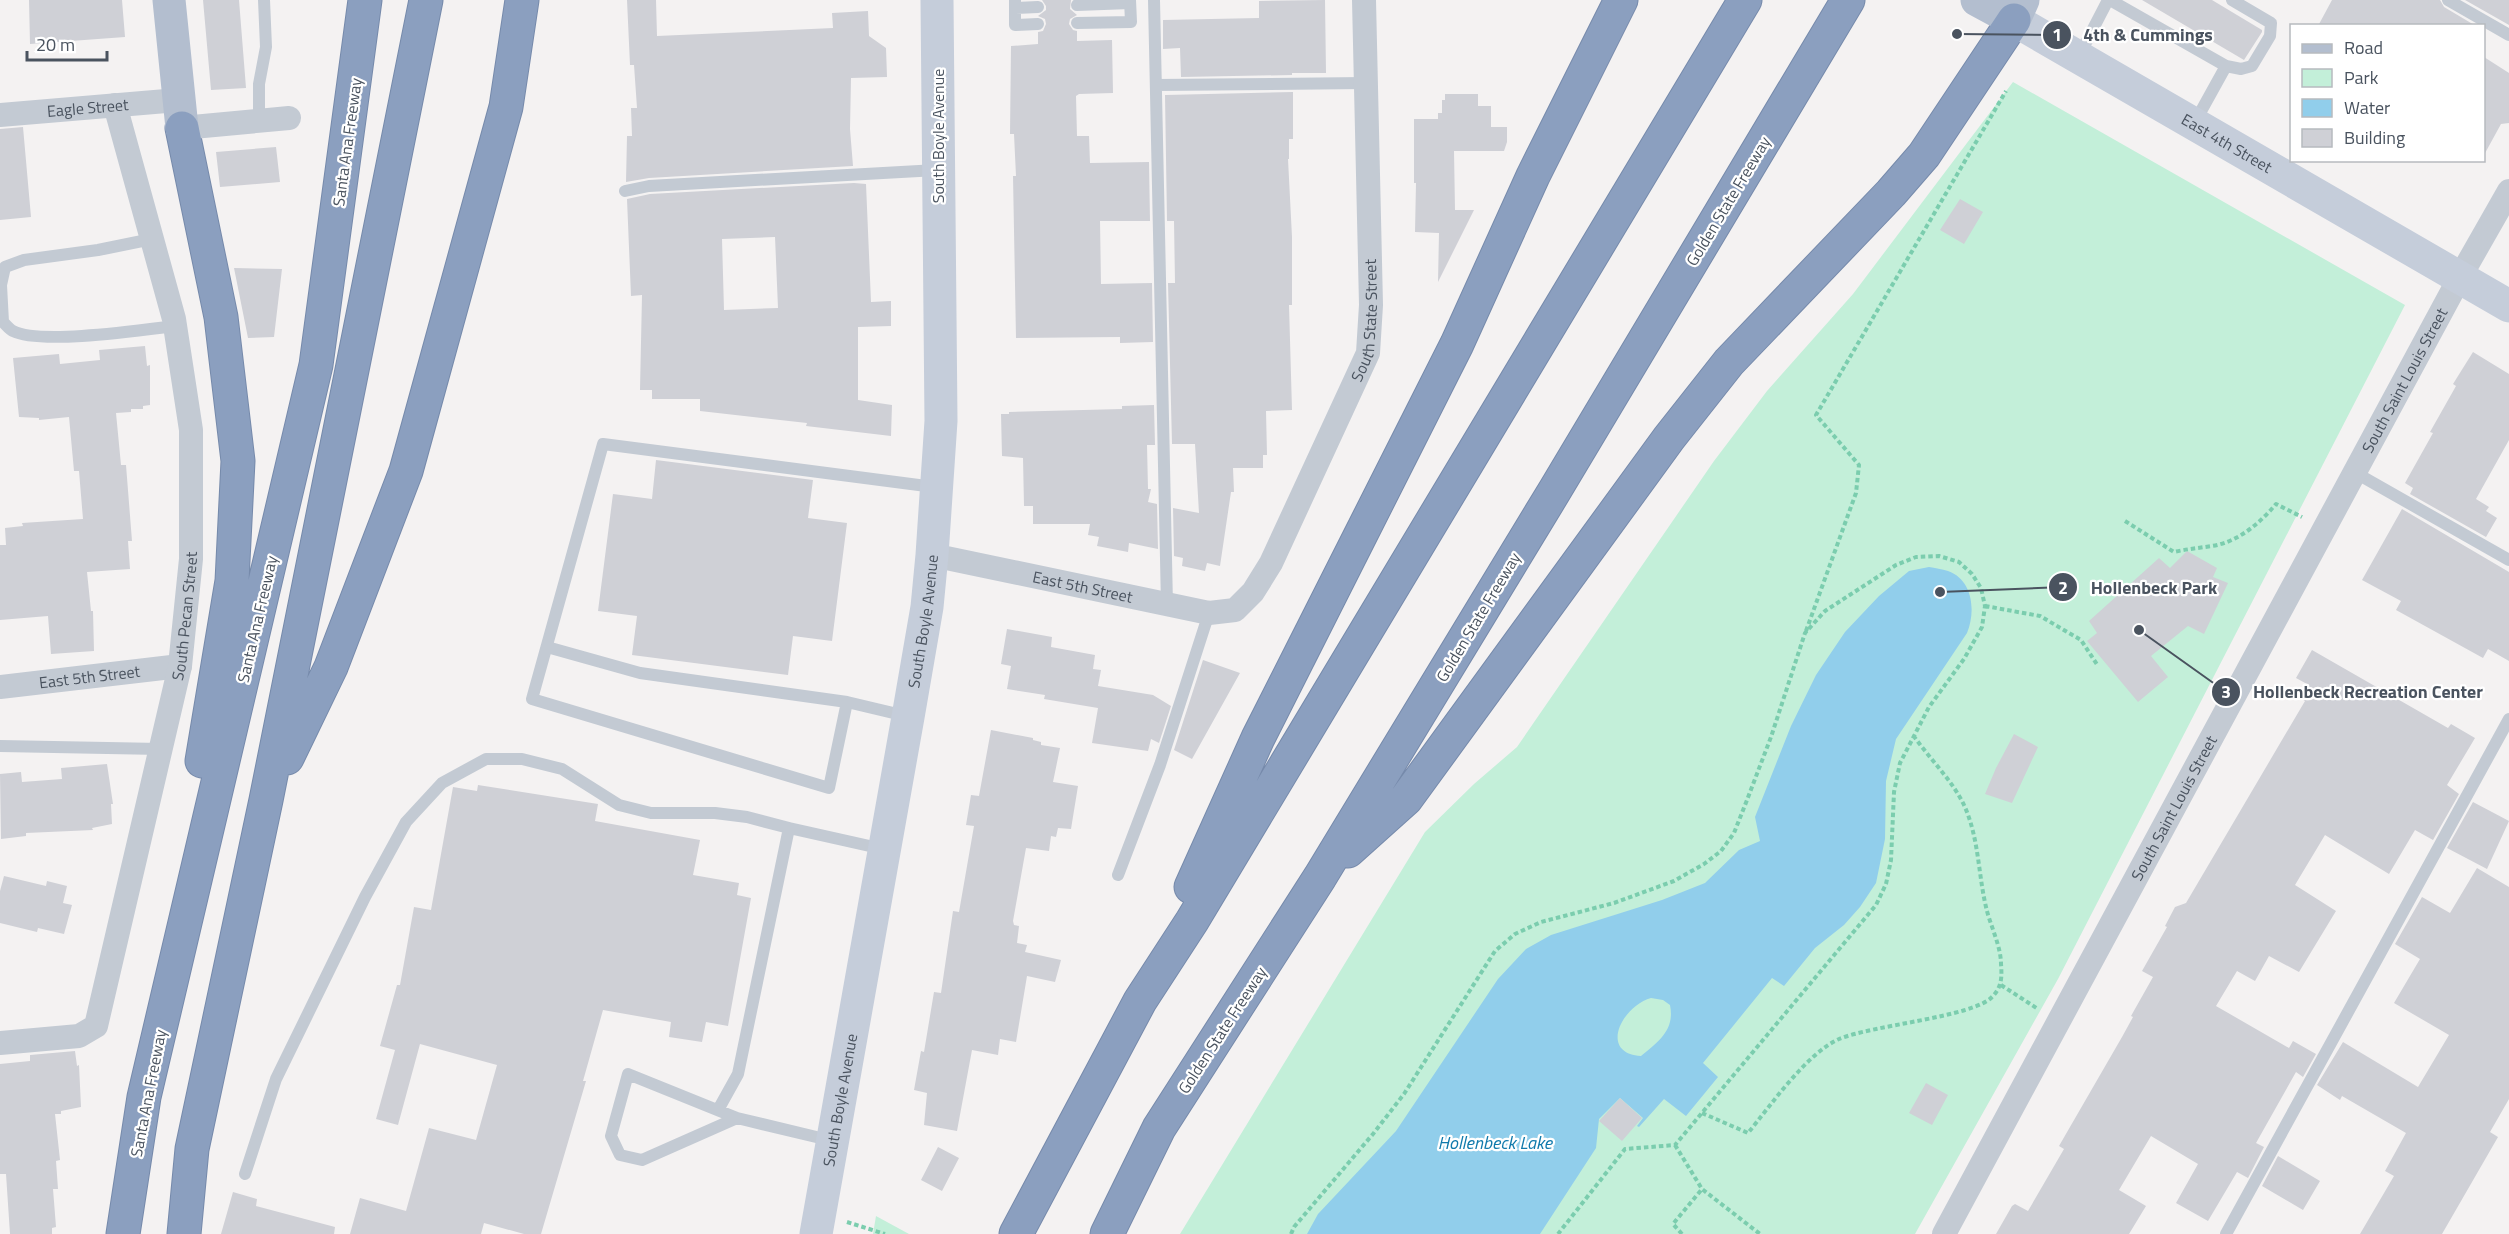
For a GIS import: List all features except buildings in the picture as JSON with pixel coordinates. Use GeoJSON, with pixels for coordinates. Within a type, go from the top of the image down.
{"type":"FeatureCollection","features":[{"type":"Feature","properties":{"kind":"highway","name":"Santa Ana Freeway"},"geometry":{"type":"LineString","coordinates":[[123,1234],[144,1097],[316,366],[365,0]]}},
{"type":"Feature","properties":{"kind":"highway"},"geometry":{"type":"LineString","coordinates":[[184,1234],[192,1149],[266,800],[426,0]]}},
{"type":"Feature","properties":{"kind":"highway"},"geometry":{"type":"LineString","coordinates":[[266,800],[331,667],[406,471],[506,107],[522,0]]}},
{"type":"Feature","properties":{"kind":"highway"},"geometry":{"type":"LineString","coordinates":[[1016,1234],[1140,1001],[1258,738],[1457,344],[1533,176],[1621,0]]}},
{"type":"Feature","properties":{"kind":"highway"},"geometry":{"type":"LineString","coordinates":[[1140,1001],[1192,921],[1745,0]]}},
{"type":"Feature","properties":{"kind":"highway","name":"Golden State Freeway"},"geometry":{"type":"LineString","coordinates":[[1107,1234],[1159,1128],[1320,877],[1549,501],[1848,0]]}},
{"type":"Feature","properties":{"kind":"highway"},"geometry":{"type":"LineString","coordinates":[[1320,877],[1406,799],[1682,422],[1729,363],[1891,194],[1924,155],[2019,10]]}},
{"type":"Feature","properties":{"kind":"highway"},"geometry":{"type":"LineString","coordinates":[[144,1097],[232,581],[238,461],[221,317],[180,114]]}},
{"type":"Feature","properties":{"kind":"main road"},"geometry":{"type":"LineString","coordinates":[[169,0],[180,114]]}},
{"type":"Feature","properties":{"kind":"main road","name":"South Boyle Avenue"},"geometry":{"type":"LineString","coordinates":[[818,1224],[927,607],[942,421],[937,0]]}},
{"type":"Feature","properties":{"kind":"main road","name":"East 4th Street"},"geometry":{"type":"LineString","coordinates":[[1977,0],[2019,10],[2079,56],[2509,306]]}},
{"type":"Feature","properties":{"kind":"street","name":"South State Street"},"geometry":{"type":"LineString","coordinates":[[1235,610],[1253,592],[1271,563],[1368,353],[1371,305],[1364,0]]}},
{"type":"Feature","properties":{"kind":"street","name":"Eagle Street"},"geometry":{"type":"LineString","coordinates":[[0,115],[115,105],[259,121],[289,118]]}},
{"type":"Feature","properties":{"kind":"street","name":"South Pecan Street"},"geometry":{"type":"LineString","coordinates":[[0,1043],[79,1036],[96,1026],[180,666],[191,559],[191,430],[175,326],[115,105]]}},
{"type":"Feature","properties":{"kind":"street","name":"South Saint Louis Street"},"geometry":{"type":"LineString","coordinates":[[1944,1234],[2354,472],[2509,191]]}},
{"type":"Feature","properties":{"kind":"street","name":"East 5th Street"},"geometry":{"type":"LineString","coordinates":[[932,555],[1209,614],[1235,610]]}},
{"type":"Feature","properties":{"kind":"street","name":"East 5th Street"},"geometry":{"type":"LineString","coordinates":[[0,687],[180,666]]}},
{"type":"Feature","properties":{"kind":"lane"},"geometry":{"type":"LineString","coordinates":[[259,121],[259,84],[266,47],[264,0]]}},
{"type":"Feature","properties":{"kind":"lane"},"geometry":{"type":"LineString","coordinates":[[1154,0],[1167,605]]}},
{"type":"Feature","properties":{"kind":"lane"},"geometry":{"type":"LineString","coordinates":[[2079,56],[2109,0],[2226,66],[2241,69],[2252,66],[2272,30],[2271,23],[2232,0]]}},
{"type":"Feature","properties":{"kind":"lane"},"geometry":{"type":"LineString","coordinates":[[2448,0],[2509,35]]}},
{"type":"Feature","properties":{"kind":"lane"},"geometry":{"type":"LineString","coordinates":[[1077,5],[1130,2],[1131,22],[1077,23]]}},
{"type":"Feature","properties":{"kind":"lane"},"geometry":{"type":"LineString","coordinates":[[1038,7],[1015,4],[1016,26],[1038,24]]}},
{"type":"Feature","properties":{"kind":"lane"},"geometry":{"type":"LineString","coordinates":[[2195,123],[2226,66]]}},
{"type":"Feature","properties":{"kind":"lane"},"geometry":{"type":"LineString","coordinates":[[1156,85],[1366,83]]}},
{"type":"Feature","properties":{"kind":"lane"},"geometry":{"type":"LineString","coordinates":[[625,191],[649,186],[938,170]]}},
{"type":"Feature","properties":{"kind":"lane"},"geometry":{"type":"LineString","coordinates":[[152,239],[98,250],[24,260],[5,267],[1,285],[3,322],[13,331],[41,336],[114,334],[175,326]]}},
{"type":"Feature","properties":{"kind":"lane"},"geometry":{"type":"LineString","coordinates":[[847,702],[829,788],[532,699],[603,444],[938,487]]}},
{"type":"Feature","properties":{"kind":"lane"},"geometry":{"type":"LineString","coordinates":[[2354,472],[2509,561]]}},
{"type":"Feature","properties":{"kind":"lane"},"geometry":{"type":"LineString","coordinates":[[1118,875],[1160,765],[1209,614]]}},
{"type":"Feature","properties":{"kind":"lane"},"geometry":{"type":"LineString","coordinates":[[547,647],[640,673],[847,702],[908,717]]}},
{"type":"Feature","properties":{"kind":"lane"},"geometry":{"type":"LineString","coordinates":[[2226,1234],[2509,719]]}},
{"type":"Feature","properties":{"kind":"lane"},"geometry":{"type":"LineString","coordinates":[[0,746],[160,749]]}},
{"type":"Feature","properties":{"kind":"lane"},"geometry":{"type":"LineString","coordinates":[[245,1174],[276,1079],[365,897],[406,822],[442,783],[486,759],[522,759],[562,769],[619,805],[651,813],[715,813],[747,817],[883,849]]}},
{"type":"Feature","properties":{"kind":"lane"},"geometry":{"type":"LineString","coordinates":[[718,1110],[738,1074],[789,828]]}},
{"type":"Feature","properties":{"kind":"lane"},"geometry":{"type":"LineString","coordinates":[[737,1118],[642,1160],[620,1155],[611,1136],[627,1074],[737,1118],[834,1141]]}},
{"type":"Feature","properties":{"kind":"path"},"geometry":{"type":"LineString","coordinates":[[1291,1234],[1294,1227],[1404,1094],[1495,951],[1515,934],[1541,922],[1614,903],[1674,882],[1721,851],[1734,833],[1771,737],[1805,633],[1853,502],[1858,465],[1816,415],[2009,85]]}},
{"type":"Feature","properties":{"kind":"path"},"geometry":{"type":"LineString","coordinates":[[2125,521],[2174,552],[2214,546],[2235,538],[2261,522],[2276,504],[2325,527]]}},
{"type":"Feature","properties":{"kind":"path"},"geometry":{"type":"LineString","coordinates":[[1558,1234],[1625,1149],[1675,1145],[1876,905],[1886,884],[1891,860],[1894,792],[1900,763],[1913,735],[1982,627],[1985,606],[1981,588],[1972,574],[1959,562],[1939,556],[1916,557],[1896,565],[1825,610],[1805,633]]}},
{"type":"Feature","properties":{"kind":"path"},"geometry":{"type":"LineString","coordinates":[[1985,606],[2040,616],[2081,640],[2098,666]]}},
{"type":"Feature","properties":{"kind":"path"},"geometry":{"type":"LineString","coordinates":[[1702,1113],[1748,1133],[1805,1065],[1837,1040],[1869,1029],[1964,1010],[1991,999],[2001,985],[2001,961],[1982,889],[1979,857],[1973,832],[1963,804],[1913,735]]}},
{"type":"Feature","properties":{"kind":"path"},"geometry":{"type":"LineString","coordinates":[[2001,985],[2060,1022]]}},
{"type":"Feature","properties":{"kind":"path"},"geometry":{"type":"LineString","coordinates":[[1675,1145],[1701,1189],[1760,1234]]}},
{"type":"Feature","properties":{"kind":"path"},"geometry":{"type":"LineString","coordinates":[[1682,1234],[1673,1224],[1701,1189]]}},
{"type":"Feature","properties":{"kind":"path"},"geometry":{"type":"LineString","coordinates":[[818,1224],[885,1234]]}},
{"type":"Feature","properties":{"kind":"green space"},"geometry":{"type":"Polygon","coordinates":[[[2013,82],[2405,305],[2058,979],[1915,1234],[1180,1234],[1425,832],[1474,784],[1517,747],[1714,461],[1767,391],[1853,294],[2013,82]]]}},
{"type":"Feature","properties":{"kind":"green space"},"geometry":{"type":"Polygon","coordinates":[[[876,1216],[909,1234],[873,1234],[876,1216]]]}},
{"type":"Feature","properties":{"kind":"water","name":"Hollenbeck Lake"},"geometry":{"type":"Polygon","coordinates":[[[1929,567],[1946,570],[1956,575],[1963,581],[1972,606],[1967,633],[1896,739],[1886,781],[1885,839],[1876,883],[1860,907],[1844,925],[1815,948],[1784,986],[1772,978],[1703,1063],[1718,1077],[1686,1116],[1664,1099],[1639,1127],[1637,1126],[1643,1118],[1620,1098],[1599,1119],[1596,1148],[1540,1234],[1307,1234],[1318,1214],[1396,1131],[1498,979],[1526,949],[1551,935],[1662,900],[1705,883],[1739,850],[1760,841],[1755,817],[1791,726],[1816,675],[1845,632],[1879,596],[1909,571],[1929,567]],[[1651,998],[1631,1010],[1619,1029],[1620,1047],[1628,1053],[1641,1056],[1654,1045],[1668,1028],[1670,1021],[1670,1005],[1663,1000],[1651,998]]]}},
{"type":"Feature","properties":{"kind":"place","name":"4th & Cummings"},"geometry":{"type":"Point","coordinates":[1957,34]}},
{"type":"Feature","properties":{"kind":"place","name":"Hollenbeck Park"},"geometry":{"type":"Point","coordinates":[1940,592]}},
{"type":"Feature","properties":{"kind":"place","name":"Hollenbeck Recreation Center"},"geometry":{"type":"Point","coordinates":[2139,630]}}]}
